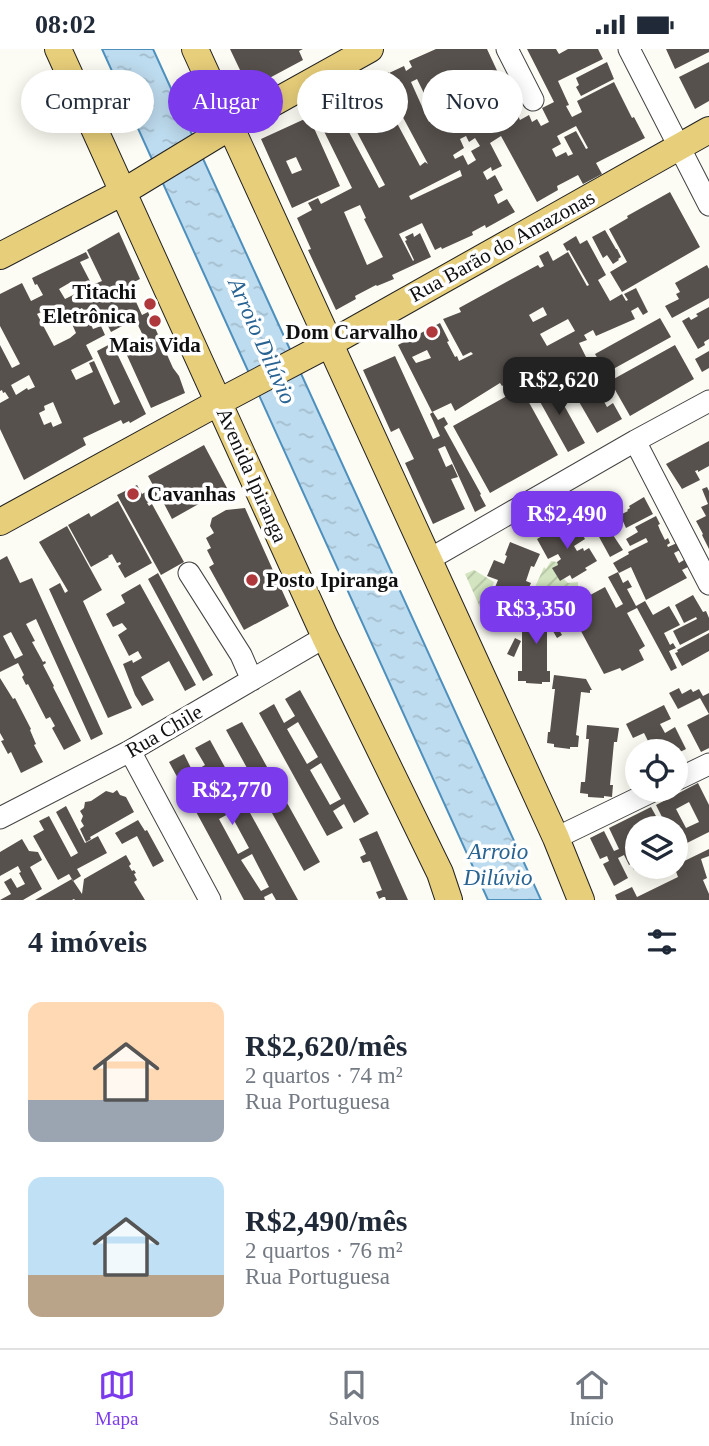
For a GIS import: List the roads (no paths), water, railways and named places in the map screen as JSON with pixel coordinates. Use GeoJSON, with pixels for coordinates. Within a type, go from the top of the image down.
{"type":"FeatureCollection","features":[{"type":"Feature","properties":{"kind":"main road","name":"Avenida Ipiranga"},"geometry":{"type":"LineString","coordinates":[[58,49],[325,637],[440,873],[449,900]]}},
{"type":"Feature","properties":{"kind":"main road"},"geometry":{"type":"LineString","coordinates":[[195,49],[202,70]]}},
{"type":"Feature","properties":{"kind":"main road"},"geometry":{"type":"LineString","coordinates":[[283,97],[370,49]]}},
{"type":"Feature","properties":{"kind":"main road","name":"Rua Barão do Amazonas"},"geometry":{"type":"LineString","coordinates":[[0,522],[320,349],[709,130]]}},
{"type":"Feature","properties":{"kind":"main road"},"geometry":{"type":"LineString","coordinates":[[0,256],[123,192],[219,133]]}},
{"type":"Feature","properties":{"kind":"main road"},"geometry":{"type":"LineString","coordinates":[[221,133],[320,349],[428,560],[556,838],[581,900]]}},
{"type":"Feature","properties":{"kind":"street"},"geometry":{"type":"LineString","coordinates":[[507,49],[533,100]]}},
{"type":"Feature","properties":{"kind":"street"},"geometry":{"type":"LineString","coordinates":[[629,49],[709,205]]}},
{"type":"Feature","properties":{"kind":"street"},"geometry":{"type":"LineString","coordinates":[[428,560],[709,401]]}},
{"type":"Feature","properties":{"kind":"street"},"geometry":{"type":"LineString","coordinates":[[635,441],[709,584]]}},
{"type":"Feature","properties":{"kind":"street"},"geometry":{"type":"LineString","coordinates":[[189,573],[241,655],[252,680]]}},
{"type":"Feature","properties":{"kind":"street","name":"Rua Chile"},"geometry":{"type":"LineString","coordinates":[[0,818],[130,751],[325,637]]}},
{"type":"Feature","properties":{"kind":"street"},"geometry":{"type":"LineString","coordinates":[[130,751],[209,900]]}},
{"type":"Feature","properties":{"kind":"street"},"geometry":{"type":"LineString","coordinates":[[688,774],[709,764]]}},
{"type":"Feature","properties":{"kind":"street"},"geometry":{"type":"LineString","coordinates":[[556,838],[630,802]]}},
{"type":"Feature","properties":{"kind":"water","name":"Arroio Dilúvio"},"geometry":{"type":"Polygon","coordinates":[[[102,49],[153,49],[168,82],[168,133],[191,133],[541,900],[488,900],[140,133],[154,133],[154,70],[112,70],[102,49]]]}},
{"type":"Feature","properties":{"kind":"place","name":"Titachi Eletrônica"},"geometry":{"type":"Point","coordinates":[150,304]}},
{"type":"Feature","properties":{"kind":"place","name":"Mais Vida"},"geometry":{"type":"Point","coordinates":[155,321]}},
{"type":"Feature","properties":{"kind":"place","name":"Dom Carvalho"},"geometry":{"type":"Point","coordinates":[432,332]}},
{"type":"Feature","properties":{"kind":"place","name":"Cavanhas"},"geometry":{"type":"Point","coordinates":[133,494]}},
{"type":"Feature","properties":{"kind":"place","name":"Posto Ipiranga"},"geometry":{"type":"Point","coordinates":[252,580]}}]}
